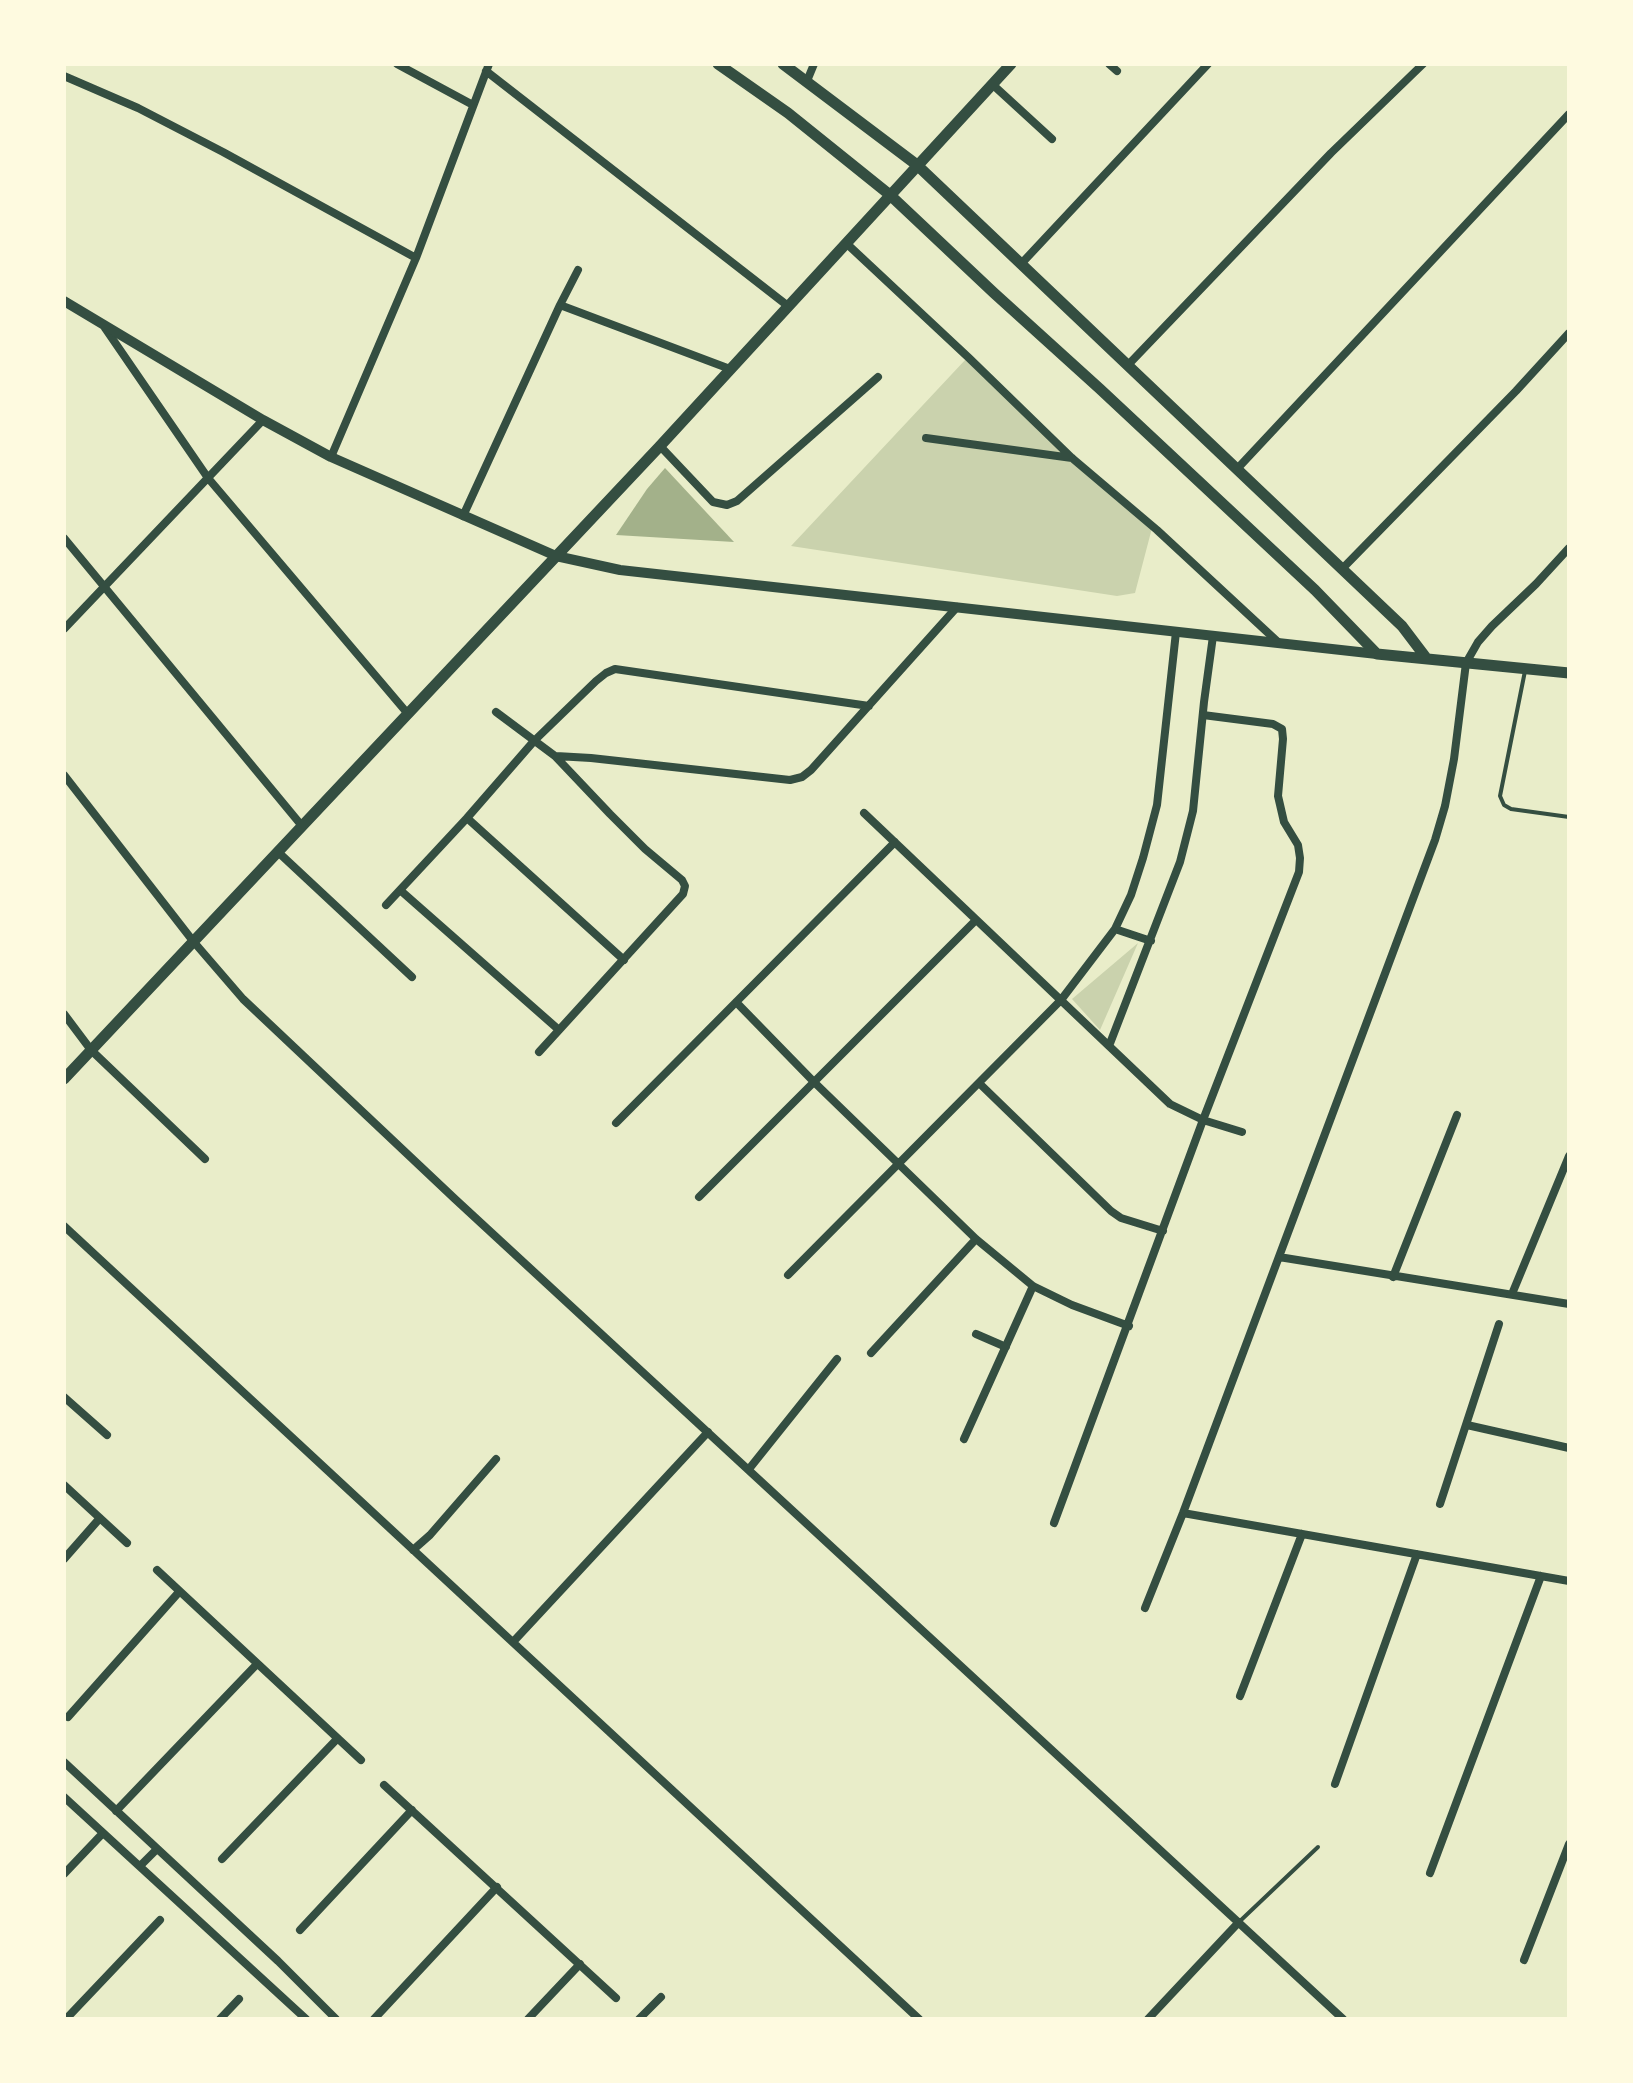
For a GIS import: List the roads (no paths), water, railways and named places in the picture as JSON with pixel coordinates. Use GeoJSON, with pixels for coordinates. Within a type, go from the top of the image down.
{"type":"FeatureCollection","features":[{"type":"Feature","properties":{"kind":"main road"},"geometry":{"type":"LineString","coordinates":[[718,64],[788,113],[890,195],[1304,580],[1377,654],[1569,673]]}},
{"type":"Feature","properties":{"kind":"main road"},"geometry":{"type":"LineString","coordinates":[[783,64],[917,165],[1402,626],[1427,659]]}},
{"type":"Feature","properties":{"kind":"main road"},"geometry":{"type":"LineString","coordinates":[[64,1079],[660,446],[1011,64]]}},
{"type":"Feature","properties":{"kind":"street"},"geometry":{"type":"LineString","coordinates":[[397,64],[473,105]]}},
{"type":"Feature","properties":{"kind":"street"},"geometry":{"type":"LineString","coordinates":[[807,81],[814,64]]}},
{"type":"Feature","properties":{"kind":"street"},"geometry":{"type":"LineString","coordinates":[[1021,264],[1208,64]]}},
{"type":"Feature","properties":{"kind":"street"},"geometry":{"type":"LineString","coordinates":[[1128,365],[1331,153],[1423,64]]}},
{"type":"Feature","properties":{"kind":"street"},"geometry":{"type":"LineString","coordinates":[[331,457],[416,258],[488,67],[788,306]]}},
{"type":"Feature","properties":{"kind":"street"},"geometry":{"type":"LineString","coordinates":[[64,76],[166,122],[416,258]]}},
{"type":"Feature","properties":{"kind":"street"},"geometry":{"type":"LineString","coordinates":[[992,84],[1052,139]]}},
{"type":"Feature","properties":{"kind":"street"},"geometry":{"type":"LineString","coordinates":[[1237,469],[1569,114]]}},
{"type":"Feature","properties":{"kind":"street"},"geometry":{"type":"LineString","coordinates":[[846,243],[1072,458],[1157,530],[1279,643]]}},
{"type":"Feature","properties":{"kind":"street"},"geometry":{"type":"LineString","coordinates":[[463,516],[578,270]]}},
{"type":"Feature","properties":{"kind":"street"},"geometry":{"type":"LineString","coordinates":[[64,301],[331,457],[556,556],[620,570],[1377,654]]}},
{"type":"Feature","properties":{"kind":"street"},"geometry":{"type":"LineString","coordinates":[[560,305],[730,369]]}},
{"type":"Feature","properties":{"kind":"street"},"geometry":{"type":"LineString","coordinates":[[102,322],[208,478],[408,714]]}},
{"type":"Feature","properties":{"kind":"street"},"geometry":{"type":"LineString","coordinates":[[1342,569],[1569,333]]}},
{"type":"Feature","properties":{"kind":"street"},"geometry":{"type":"LineString","coordinates":[[660,446],[713,502],[727,505],[737,501],[878,377]]}},
{"type":"Feature","properties":{"kind":"street"},"geometry":{"type":"LineString","coordinates":[[64,629],[263,420]]}},
{"type":"Feature","properties":{"kind":"street"},"geometry":{"type":"LineString","coordinates":[[926,438],[1072,458]]}},
{"type":"Feature","properties":{"kind":"street"},"geometry":{"type":"LineString","coordinates":[[64,538],[302,826]]}},
{"type":"Feature","properties":{"kind":"street"},"geometry":{"type":"LineString","coordinates":[[1145,1608],[1435,840],[1454,759],[1466,663],[1492,626],[1569,548]]}},
{"type":"Feature","properties":{"kind":"street"},"geometry":{"type":"LineString","coordinates":[[555,756],[790,780],[802,777],[957,607]]}},
{"type":"Feature","properties":{"kind":"street"},"geometry":{"type":"LineString","coordinates":[[788,1275],[1061,1000],[1115,929],[1135,882],[1157,805],[1176,632]]}},
{"type":"Feature","properties":{"kind":"street"},"geometry":{"type":"LineString","coordinates":[[1109,1046],[1180,862],[1193,811],[1213,636]]}},
{"type":"Feature","properties":{"kind":"street"},"geometry":{"type":"LineString","coordinates":[[386,905],[534,741],[596,681],[615,669],[869,706]]}},
{"type":"Feature","properties":{"kind":"street"},"geometry":{"type":"LineString","coordinates":[[496,712],[555,756],[685,886],[683,894],[539,1052]]}},
{"type":"Feature","properties":{"kind":"street"},"geometry":{"type":"LineString","coordinates":[[1054,1523],[1203,1120],[1299,872],[1298,845],[1284,822],[1278,796],[1282,729],[1273,724],[1203,715]]}},
{"type":"Feature","properties":{"kind":"street"},"geometry":{"type":"LineString","coordinates":[[64,775],[193,941],[243,999],[1343,2019]]}},
{"type":"Feature","properties":{"kind":"street"},"geometry":{"type":"LineString","coordinates":[[864,813],[1170,1104],[1203,1120],[1242,1132]]}},
{"type":"Feature","properties":{"kind":"street"},"geometry":{"type":"LineString","coordinates":[[467,818],[624,960]]}},
{"type":"Feature","properties":{"kind":"street"},"geometry":{"type":"LineString","coordinates":[[616,1123],[895,842]]}},
{"type":"Feature","properties":{"kind":"street"},"geometry":{"type":"LineString","coordinates":[[278,852],[412,977]]}},
{"type":"Feature","properties":{"kind":"street"},"geometry":{"type":"LineString","coordinates":[[400,890],[559,1030]]}},
{"type":"Feature","properties":{"kind":"street"},"geometry":{"type":"LineString","coordinates":[[699,1197],[976,920]]}},
{"type":"Feature","properties":{"kind":"street"},"geometry":{"type":"LineString","coordinates":[[1115,929],[1151,941]]}},
{"type":"Feature","properties":{"kind":"street"},"geometry":{"type":"LineString","coordinates":[[736,1002],[976,1239],[1033,1286],[1072,1305],[1129,1326]]}},
{"type":"Feature","properties":{"kind":"street"},"geometry":{"type":"LineString","coordinates":[[64,1014],[91,1050],[205,1159]]}},
{"type":"Feature","properties":{"kind":"street"},"geometry":{"type":"LineString","coordinates":[[979,1083],[1111,1211],[1121,1218],[1163,1231]]}},
{"type":"Feature","properties":{"kind":"street"},"geometry":{"type":"LineString","coordinates":[[1393,1277],[1457,1115]]}},
{"type":"Feature","properties":{"kind":"street"},"geometry":{"type":"LineString","coordinates":[[1512,1294],[1569,1156]]}},
{"type":"Feature","properties":{"kind":"street"},"geometry":{"type":"LineString","coordinates":[[64,1226],[919,2019]]}},
{"type":"Feature","properties":{"kind":"street"},"geometry":{"type":"LineString","coordinates":[[871,1353],[976,1239]]}},
{"type":"Feature","properties":{"kind":"street"},"geometry":{"type":"LineString","coordinates":[[1279,1257],[1569,1304]]}},
{"type":"Feature","properties":{"kind":"street"},"geometry":{"type":"LineString","coordinates":[[964,1439],[1033,1286]]}},
{"type":"Feature","properties":{"kind":"street"},"geometry":{"type":"LineString","coordinates":[[1440,1504],[1499,1324]]}},
{"type":"Feature","properties":{"kind":"street"},"geometry":{"type":"LineString","coordinates":[[976,1334],[1006,1347]]}},
{"type":"Feature","properties":{"kind":"street"},"geometry":{"type":"LineString","coordinates":[[749,1469],[837,1359]]}},
{"type":"Feature","properties":{"kind":"street"},"geometry":{"type":"LineString","coordinates":[[64,1397],[107,1435]]}},
{"type":"Feature","properties":{"kind":"street"},"geometry":{"type":"LineString","coordinates":[[1467,1425],[1569,1448]]}},
{"type":"Feature","properties":{"kind":"street"},"geometry":{"type":"LineString","coordinates":[[513,1642],[708,1432]]}},
{"type":"Feature","properties":{"kind":"street"},"geometry":{"type":"LineString","coordinates":[[413,1550],[430,1535],[496,1459]]}},
{"type":"Feature","properties":{"kind":"street"},"geometry":{"type":"LineString","coordinates":[[64,1485],[127,1543]]}},
{"type":"Feature","properties":{"kind":"street"},"geometry":{"type":"LineString","coordinates":[[1183,1513],[1569,1581]]}},
{"type":"Feature","properties":{"kind":"street"},"geometry":{"type":"LineString","coordinates":[[64,1559],[100,1518]]}},
{"type":"Feature","properties":{"kind":"street"},"geometry":{"type":"LineString","coordinates":[[1240,1696],[1302,1534]]}},
{"type":"Feature","properties":{"kind":"street"},"geometry":{"type":"LineString","coordinates":[[1335,1784],[1417,1554]]}},
{"type":"Feature","properties":{"kind":"street"},"geometry":{"type":"LineString","coordinates":[[157,1570],[361,1760]]}},
{"type":"Feature","properties":{"kind":"street"},"geometry":{"type":"LineString","coordinates":[[1430,1873],[1541,1576]]}},
{"type":"Feature","properties":{"kind":"street"},"geometry":{"type":"LineString","coordinates":[[68,1717],[179,1592]]}},
{"type":"Feature","properties":{"kind":"street"},"geometry":{"type":"LineString","coordinates":[[116,1811],[257,1664]]}},
{"type":"Feature","properties":{"kind":"street"},"geometry":{"type":"LineString","coordinates":[[222,1859],[337,1739]]}},
{"type":"Feature","properties":{"kind":"street"},"geometry":{"type":"LineString","coordinates":[[64,1762],[336,2019]]}},
{"type":"Feature","properties":{"kind":"street"},"geometry":{"type":"LineString","coordinates":[[384,1785],[616,1998]]}},
{"type":"Feature","properties":{"kind":"street"},"geometry":{"type":"LineString","coordinates":[[64,1797],[306,2019]]}},
{"type":"Feature","properties":{"kind":"street"},"geometry":{"type":"LineString","coordinates":[[300,1930],[412,1810]]}},
{"type":"Feature","properties":{"kind":"street"},"geometry":{"type":"LineString","coordinates":[[64,1874],[103,1833]]}},
{"type":"Feature","properties":{"kind":"street"},"geometry":{"type":"LineString","coordinates":[[1524,1960],[1569,1844]]}},
{"type":"Feature","properties":{"kind":"street"},"geometry":{"type":"LineString","coordinates":[[140,1866],[157,1849]]}},
{"type":"Feature","properties":{"kind":"street"},"geometry":{"type":"LineString","coordinates":[[374,2019],[497,1887]]}},
{"type":"Feature","properties":{"kind":"street"},"geometry":{"type":"LineString","coordinates":[[66,2019],[160,1920]]}},
{"type":"Feature","properties":{"kind":"street"},"geometry":{"type":"LineString","coordinates":[[1148,2019],[1239,1922]]}},
{"type":"Feature","properties":{"kind":"street"},"geometry":{"type":"LineString","coordinates":[[528,2019],[580,1964]]}},
{"type":"Feature","properties":{"kind":"street"},"geometry":{"type":"LineString","coordinates":[[639,2019],[661,1997]]}},
{"type":"Feature","properties":{"kind":"street"},"geometry":{"type":"LineString","coordinates":[[220,2019],[239,1999]]}},
{"type":"Feature","properties":{"kind":"lane"},"geometry":{"type":"LineString","coordinates":[[1525,668],[1500,796],[1504,805],[1511,809],[1569,817]]}},
{"type":"Feature","properties":{"kind":"lane"},"geometry":{"type":"LineString","coordinates":[[1239,1922],[1318,1847]]}}]}
